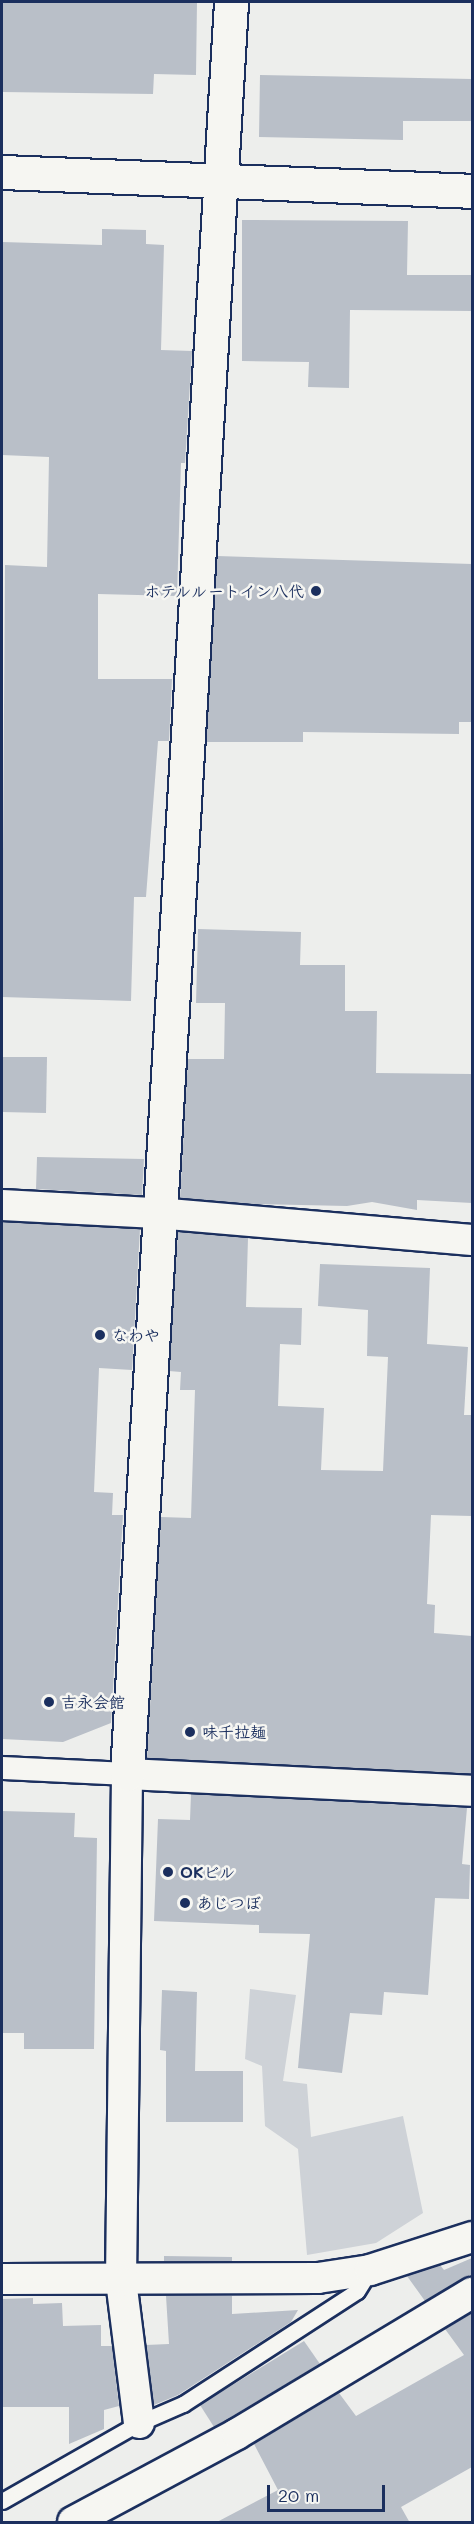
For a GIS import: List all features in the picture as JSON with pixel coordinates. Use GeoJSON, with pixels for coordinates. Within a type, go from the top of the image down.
{"type":"FeatureCollection","features":[{"type":"Feature","properties":{"kind":"street"},"geometry":{"type":"LineString","coordinates":[[139,2423],[122,2281],[127,1774],[157,1213],[223,181],[231,2]]}},
{"type":"Feature","properties":{"kind":"street"},"geometry":{"type":"LineString","coordinates":[[2,172],[472,191]]}},
{"type":"Feature","properties":{"kind":"street"},"geometry":{"type":"LineString","coordinates":[[2,1206],[157,1213],[472,1240]]}},
{"type":"Feature","properties":{"kind":"street"},"geometry":{"type":"LineString","coordinates":[[2,1768],[472,1791]]}},
{"type":"Feature","properties":{"kind":"street"},"geometry":{"type":"LineString","coordinates":[[2,2279],[122,2281],[318,2277],[370,2270],[472,2237]]}},
{"type":"Feature","properties":{"kind":"street"},"geometry":{"type":"LineString","coordinates":[[73,2523],[247,2428],[472,2293]]}},
{"type":"Feature","properties":{"kind":"lane"},"geometry":{"type":"LineString","coordinates":[[2,2501],[139,2423],[183,2404],[357,2291],[370,2270]]}},
{"type":"Feature","properties":{"kind":"shaded area"},"geometry":{"type":"Polygon","coordinates":[[[250,1989],[296,1995],[283,2081],[307,2084],[311,2137],[403,2116],[423,2213],[376,2243],[307,2255],[298,2149],[265,2126],[262,2066],[245,2059],[250,1989]]]}},
{"type":"Feature","properties":{"kind":"building"},"geometry":{"type":"Polygon","coordinates":[[[2,2],[197,2],[196,75],[154,74],[153,94],[2,92],[2,2]]]}},
{"type":"Feature","properties":{"kind":"building"},"geometry":{"type":"Polygon","coordinates":[[[260,75],[472,79],[472,121],[403,121],[403,140],[259,137],[260,75]]]}},
{"type":"Feature","properties":{"kind":"building"},"geometry":{"type":"Polygon","coordinates":[[[242,220],[408,221],[407,275],[472,275],[472,311],[350,310],[349,388],[308,387],[309,362],[242,361],[242,220]]]}},
{"type":"Feature","properties":{"kind":"building"},"geometry":{"type":"Polygon","coordinates":[[[102,229],[146,230],[146,244],[164,245],[161,350],[192,351],[185,463],[181,463],[177,596],[98,594],[98,679],[172,679],[169,741],[158,741],[146,897],[134,897],[131,1001],[2,997],[5,565],[47,567],[49,457],[2,455],[2,242],[102,245],[102,229]]]}},
{"type":"Feature","properties":{"kind":"building"},"geometry":{"type":"Polygon","coordinates":[[[217,556],[472,564],[471,722],[459,722],[459,734],[303,732],[303,742],[206,742],[217,556]]]}},
{"type":"Feature","properties":{"kind":"building"},"geometry":{"type":"Polygon","coordinates":[[[198,929],[301,932],[300,965],[345,965],[345,1011],[377,1011],[376,1073],[472,1074],[472,1203],[417,1200],[417,1210],[372,1202],[347,1206],[255,1204],[180,1198],[188,1059],[224,1059],[225,1003],[196,1003],[198,929]]]}},
{"type":"Feature","properties":{"kind":"building"},"geometry":{"type":"Polygon","coordinates":[[[2,1057],[47,1057],[46,1113],[2,1112],[2,1057]]]}},
{"type":"Feature","properties":{"kind":"building"},"geometry":{"type":"Polygon","coordinates":[[[37,1157],[144,1159],[142,1195],[36,1189],[37,1157]]]}},
{"type":"Feature","properties":{"kind":"building"},"geometry":{"type":"Polygon","coordinates":[[[2,1222],[140,1229],[132,1370],[99,1368],[94,1492],[113,1493],[112,1515],[123,1515],[111,1723],[63,1742],[2,1739],[2,1222]]]}},
{"type":"Feature","properties":{"kind":"building"},"geometry":{"type":"Polygon","coordinates":[[[178,1232],[248,1238],[246,1307],[302,1308],[301,1345],[280,1344],[278,1406],[324,1408],[321,1470],[383,1471],[388,1357],[367,1356],[368,1310],[318,1306],[320,1264],[430,1268],[427,1344],[468,1347],[464,1415],[472,1415],[472,1516],[431,1515],[427,1604],[435,1605],[434,1633],[472,1636],[472,1774],[147,1758],[161,1517],[191,1518],[195,1390],[180,1390],[181,1372],[169,1371],[178,1232]]]}},
{"type":"Feature","properties":{"kind":"building"},"geometry":{"type":"Polygon","coordinates":[[[191,1794],[467,1808],[462,1864],[470,1865],[469,1899],[435,1898],[428,1995],[384,1992],[382,2015],[350,2013],[342,2073],[298,2068],[310,1934],[259,1933],[259,1925],[154,1921],[158,1819],[190,1820],[191,1794]]]}},
{"type":"Feature","properties":{"kind":"building"},"geometry":{"type":"Polygon","coordinates":[[[2,1811],[75,1813],[74,1837],[97,1838],[94,2049],[24,2049],[24,2033],[2,2033],[2,1811]]]}},
{"type":"Feature","properties":{"kind":"building"},"geometry":{"type":"Polygon","coordinates":[[[162,1990],[197,1992],[195,2071],[243,2071],[243,2122],[166,2122],[166,2051],[160,2050],[162,1990]]]}},
{"type":"Feature","properties":{"kind":"building"},"geometry":{"type":"Polygon","coordinates":[[[164,2256],[232,2257],[232,2261],[164,2261],[164,2256]]]}},
{"type":"Feature","properties":{"kind":"building"},"geometry":{"type":"Polygon","coordinates":[[[472,2258],[472,2276],[425,2301],[407,2276],[440,2265],[444,2270],[472,2258]]]}},
{"type":"Feature","properties":{"kind":"building"},"geometry":{"type":"Polygon","coordinates":[[[166,2296],[232,2296],[232,2314],[298,2310],[291,2322],[178,2395],[154,2405],[146,2345],[169,2344],[166,2296]]]}},
{"type":"Feature","properties":{"kind":"building"},"geometry":{"type":"Polygon","coordinates":[[[33,2298],[33,2304],[62,2303],[63,2326],[101,2325],[101,2346],[112,2346],[119,2406],[104,2410],[104,2429],[69,2444],[69,2407],[2,2407],[2,2299],[33,2298]]]}},
{"type":"Feature","properties":{"kind":"building"},"geometry":{"type":"Polygon","coordinates":[[[472,2313],[472,2467],[401,2507],[410,2523],[215,2523],[278,2490],[254,2444],[339,2393],[356,2416],[464,2355],[445,2329],[472,2313]]]}},
{"type":"Feature","properties":{"kind":"building"},"geometry":{"type":"Polygon","coordinates":[[[304,2341],[320,2364],[214,2427],[200,2405],[304,2341]]]}},
{"type":"Feature","properties":{"kind":"place","name":"ホテルルートイン八代"},"geometry":{"type":"Point","coordinates":[316,591]}},
{"type":"Feature","properties":{"kind":"place","name":"なわや"},"geometry":{"type":"Point","coordinates":[100,1335]}},
{"type":"Feature","properties":{"kind":"place","name":"吉永会館"},"geometry":{"type":"Point","coordinates":[49,1702]}},
{"type":"Feature","properties":{"kind":"place","name":"味千拉麺"},"geometry":{"type":"Point","coordinates":[190,1732]}},
{"type":"Feature","properties":{"kind":"place","name":"OKビル"},"geometry":{"type":"Point","coordinates":[168,1872]}},
{"type":"Feature","properties":{"kind":"place","name":"あじつぼ"},"geometry":{"type":"Point","coordinates":[185,1903]}}]}
